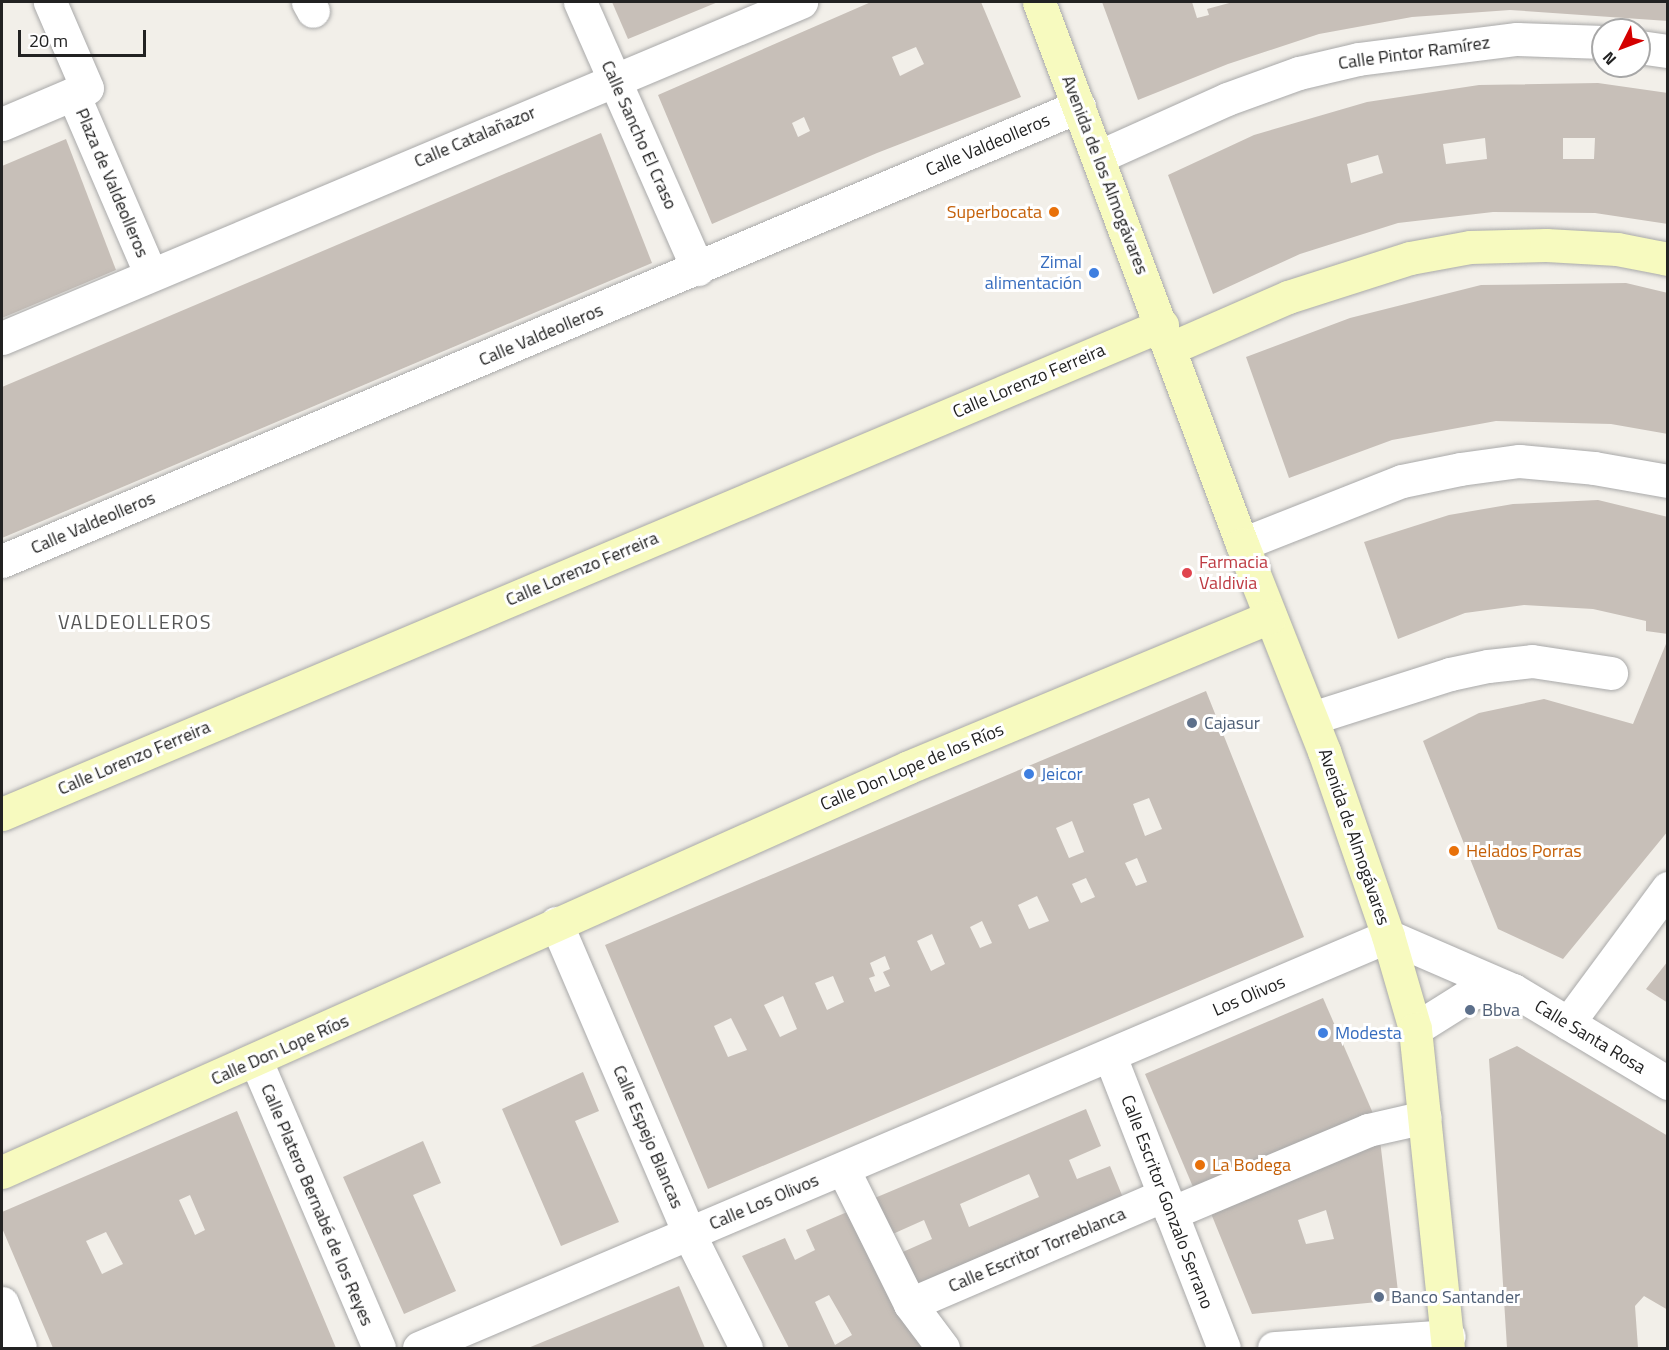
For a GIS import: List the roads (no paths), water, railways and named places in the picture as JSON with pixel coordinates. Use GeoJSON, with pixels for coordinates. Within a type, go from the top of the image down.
{"type":"FeatureCollection","features":[{"type":"Feature","properties":{"kind":"street"},"geometry":{"type":"LineString","coordinates":[[2,107],[65,78],[37,2]]}},
{"type":"Feature","properties":{"kind":"street","name":"Plaza de Valdeolleros"},"geometry":{"type":"LineString","coordinates":[[2,124],[87,88],[50,2]]}},
{"type":"Feature","properties":{"kind":"street","name":"Calle Sancho El Craso"},"geometry":{"type":"LineString","coordinates":[[580,2],[698,269]]}},
{"type":"Feature","properties":{"kind":"street","name":"Calle Catalañazor"},"geometry":{"type":"LineString","coordinates":[[2,338],[150,273],[801,2]]}},
{"type":"Feature","properties":{"kind":"street","name":"Avenida de los Almogávares"},"geometry":{"type":"LineString","coordinates":[[1039,2],[1166,336]]}},
{"type":"Feature","properties":{"kind":"street","name":"Calle Pintor Ramírez"},"geometry":{"type":"LineString","coordinates":[[1098,157],[1227,99],[1299,73],[1358,58],[1516,39],[1591,42]]}},
{"type":"Feature","properties":{"kind":"street"},"geometry":{"type":"LineString","coordinates":[[1651,49],[1668,51]]}},
{"type":"Feature","properties":{"kind":"street","name":"Plaza de Valdeolleros"},"geometry":{"type":"LineString","coordinates":[[73,94],[150,273]]}},
{"type":"Feature","properties":{"kind":"street","name":"Calle Valdeolleros"},"geometry":{"type":"LineString","coordinates":[[2,561],[698,269],[1079,106]]}},
{"type":"Feature","properties":{"kind":"street","name":"Calle Lorenzo Ferreira"},"geometry":{"type":"LineString","coordinates":[[2,814],[1166,336],[1352,274],[1430,254],[1470,247],[1546,245],[1617,249],[1668,259]]}},
{"type":"Feature","properties":{"kind":"street","name":"Avenida de Almogávares"},"geometry":{"type":"LineString","coordinates":[[1166,336],[1242,544],[1312,718],[1388,936],[1414,1029],[1448,1342]]}},
{"type":"Feature","properties":{"kind":"street"},"geometry":{"type":"LineString","coordinates":[[1242,544],[1402,482],[1460,469],[1519,461],[1594,468],[1668,481]]}},
{"type":"Feature","properties":{"kind":"street","name":"Calle Don Lope de los Ríos"},"geometry":{"type":"LineString","coordinates":[[556,924],[909,767],[1270,617]]}},
{"type":"Feature","properties":{"kind":"street"},"geometry":{"type":"LineString","coordinates":[[1312,718],[1450,674],[1488,666],[1532,661],[1611,673]]}},
{"type":"Feature","properties":{"kind":"street"},"geometry":{"type":"LineString","coordinates":[[1568,1023],[1668,888]]}},
{"type":"Feature","properties":{"kind":"street","name":"Calle Don Lope Ríos"},"geometry":{"type":"LineString","coordinates":[[2,1172],[256,1061],[556,924]]}},
{"type":"Feature","properties":{"kind":"street","name":"Calle Espejo Blancas"},"geometry":{"type":"LineString","coordinates":[[556,924],[689,1234],[746,1348]]}},
{"type":"Feature","properties":{"kind":"street","name":"Calle Santa Rosa"},"geometry":{"type":"LineString","coordinates":[[1388,936],[1513,990],[1668,1083]]}},
{"type":"Feature","properties":{"kind":"street","name":"Los Olivos"},"geometry":{"type":"LineString","coordinates":[[1110,1056],[1388,936]]}},
{"type":"Feature","properties":{"kind":"street","name":"Calle Santa Rosa"},"geometry":{"type":"LineString","coordinates":[[1414,1029],[1474,992],[1513,990]]}},
{"type":"Feature","properties":{"kind":"street","name":"Calle Los Olivos"},"geometry":{"type":"LineString","coordinates":[[419,1348],[1110,1056]]}},
{"type":"Feature","properties":{"kind":"street","name":"Calle Escritor Gonzalo Serrano"},"geometry":{"type":"LineString","coordinates":[[1110,1056],[1224,1348]]}},
{"type":"Feature","properties":{"kind":"street","name":"Calle Platero Bernabé de los Reyes"},"geometry":{"type":"LineString","coordinates":[[256,1061],[379,1348]]}},
{"type":"Feature","properties":{"kind":"street","name":"Calle Escritor Torreblanca"},"geometry":{"type":"LineString","coordinates":[[910,1304],[1168,1204],[1368,1130],[1425,1118]]}},
{"type":"Feature","properties":{"kind":"street"},"geometry":{"type":"LineString","coordinates":[[843,1169],[910,1304],[943,1348]]}},
{"type":"Feature","properties":{"kind":"street"},"geometry":{"type":"LineString","coordinates":[[2,1303],[20,1348]]}},
{"type":"Feature","properties":{"kind":"street"},"geometry":{"type":"LineString","coordinates":[[1274,1348],[1448,1342]]}},
{"type":"Feature","properties":{"kind":"place","name":"Superbocata"},"geometry":{"type":"Point","coordinates":[1054,212]}},
{"type":"Feature","properties":{"kind":"place","name":"Zimal alimentación"},"geometry":{"type":"Point","coordinates":[1094,273]}},
{"type":"Feature","properties":{"kind":"place","name":"Farmacia Valdivia"},"geometry":{"type":"Point","coordinates":[1187,573]}},
{"type":"Feature","properties":{"kind":"place","name":"Cajasur"},"geometry":{"type":"Point","coordinates":[1192,723]}},
{"type":"Feature","properties":{"kind":"place","name":"Jeicor"},"geometry":{"type":"Point","coordinates":[1029,774]}},
{"type":"Feature","properties":{"kind":"place","name":"Helados Porras"},"geometry":{"type":"Point","coordinates":[1454,851]}},
{"type":"Feature","properties":{"kind":"place","name":"Bbva"},"geometry":{"type":"Point","coordinates":[1470,1010]}},
{"type":"Feature","properties":{"kind":"place","name":"Modesta"},"geometry":{"type":"Point","coordinates":[1323,1033]}},
{"type":"Feature","properties":{"kind":"place","name":"La Bodega"},"geometry":{"type":"Point","coordinates":[1200,1165]}},
{"type":"Feature","properties":{"kind":"place","name":"Banco Santander"},"geometry":{"type":"Point","coordinates":[1379,1297]}},
{"type":"Feature","properties":{"kind":"district","name":"VALDEOLLEROS"},"geometry":{"type":"Point","coordinates":[135,621]}}]}
